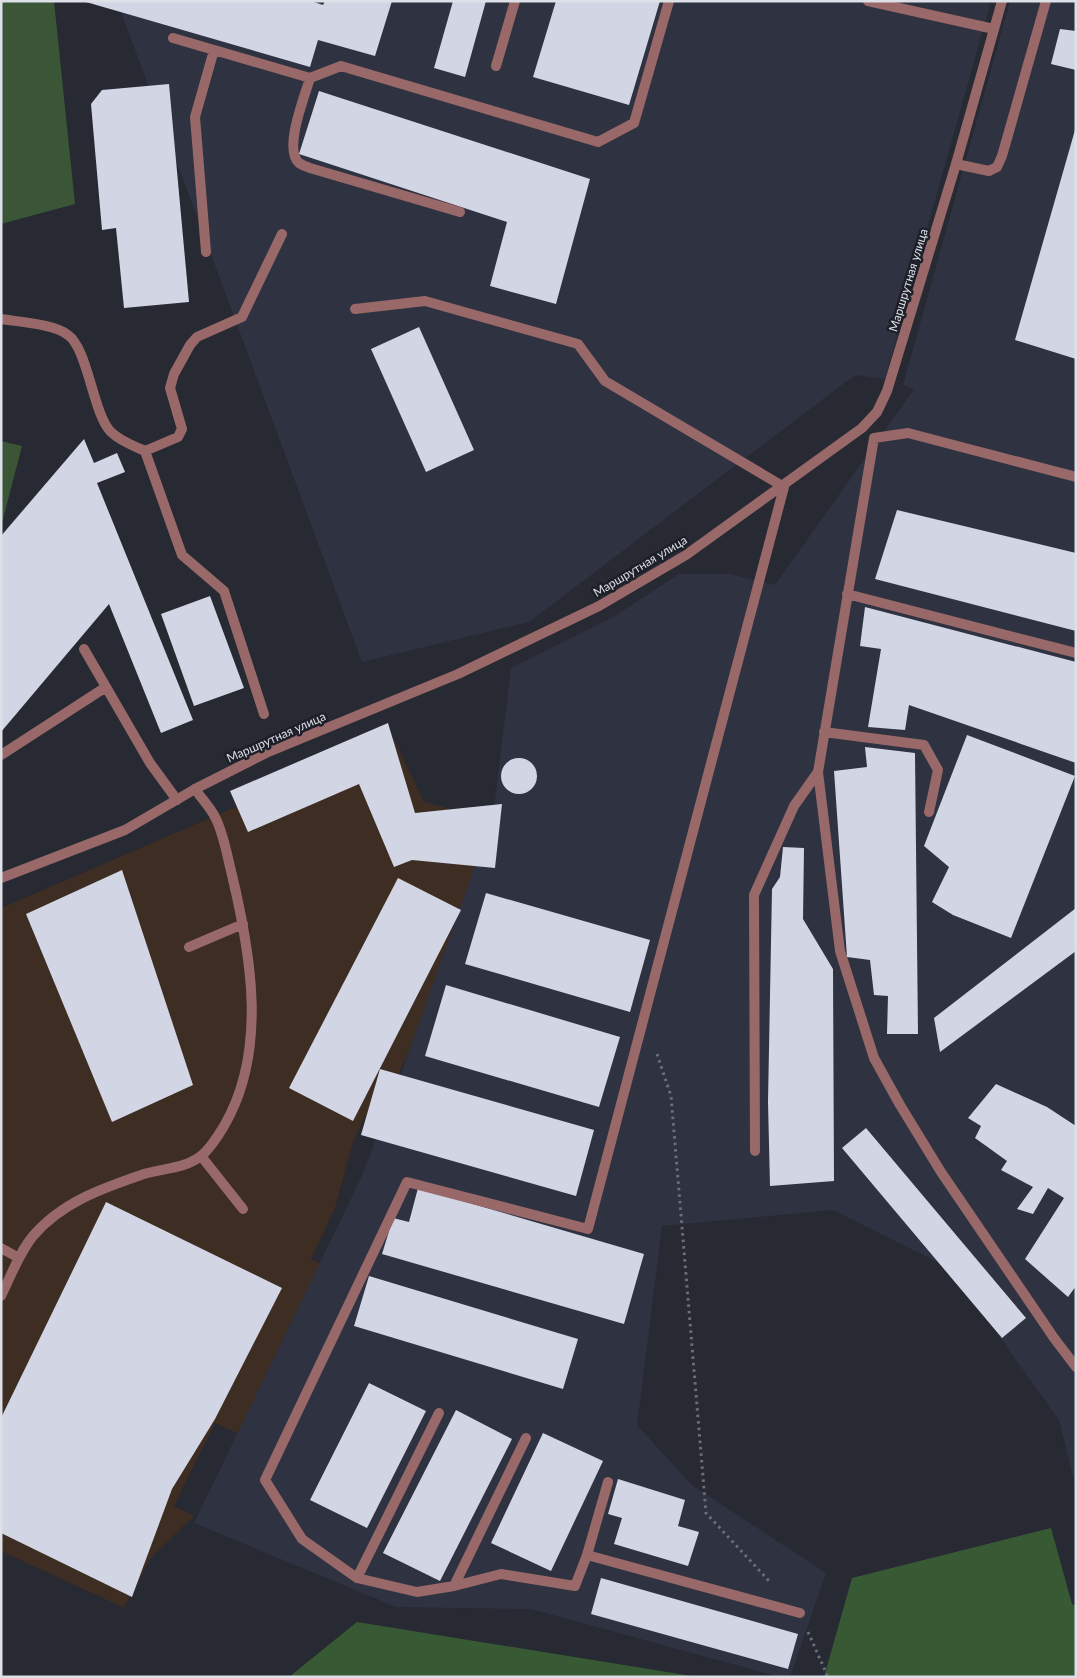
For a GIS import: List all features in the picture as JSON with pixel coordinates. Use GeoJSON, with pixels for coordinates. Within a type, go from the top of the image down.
{"type":"FeatureCollection","features":[{"type":"Feature","properties":{"kind":"street"},"geometry":{"type":"LineString","coordinates":[[496,66],[515,1]]}},
{"type":"Feature","properties":{"kind":"street"},"geometry":{"type":"LineString","coordinates":[[173,38],[310,78],[341,66],[598,142],[634,123],[669,1]]}},
{"type":"Feature","properties":{"kind":"street"},"geometry":{"type":"LineString","coordinates":[[868,1],[994,29]]}},
{"type":"Feature","properties":{"kind":"street","name":"Маршрутная улица"},"geometry":{"type":"LineString","coordinates":[[1,878],[125,830],[195,789],[266,752],[458,674],[592,610],[632,588],[686,554],[784,486],[864,426],[877,412],[887,391],[956,164],[1002,1]]}},
{"type":"Feature","properties":{"kind":"street"},"geometry":{"type":"LineString","coordinates":[[956,164],[989,171],[997,167],[1002,156],[1046,1]]}},
{"type":"Feature","properties":{"kind":"street"},"geometry":{"type":"LineString","coordinates":[[206,252],[195,117],[214,50]]}},
{"type":"Feature","properties":{"kind":"street"},"geometry":{"type":"LineString","coordinates":[[310,78],[293,138],[294,154],[298,162],[310,168],[460,212]]}},
{"type":"Feature","properties":{"kind":"street"},"geometry":{"type":"LineString","coordinates":[[145,451],[178,437],[182,429],[170,388],[174,374],[197,337],[242,317],[282,234]]}},
{"type":"Feature","properties":{"kind":"street"},"geometry":{"type":"LineString","coordinates":[[355,309],[425,302],[578,344],[606,381],[784,486],[588,1228],[407,1182],[265,1480],[302,1539],[357,1578],[417,1592],[454,1586],[501,1574],[575,1586],[587,1555],[608,1482]]}},
{"type":"Feature","properties":{"kind":"street"},"geometry":{"type":"LineString","coordinates":[[1,319],[54,329],[69,335],[78,349],[102,416],[110,432],[145,451],[182,555],[224,591],[264,714]]}},
{"type":"Feature","properties":{"kind":"street"},"geometry":{"type":"LineString","coordinates":[[864,426],[874,438],[818,772],[840,951],[874,1058],[900,1105],[941,1172],[1054,1338],[1076,1367]]}},
{"type":"Feature","properties":{"kind":"street"},"geometry":{"type":"LineString","coordinates":[[874,438],[908,433],[1076,477]]}},
{"type":"Feature","properties":{"kind":"street"},"geometry":{"type":"LineString","coordinates":[[848,594],[1076,653]]}},
{"type":"Feature","properties":{"kind":"street"},"geometry":{"type":"LineString","coordinates":[[84,649],[150,763],[177,800]]}},
{"type":"Feature","properties":{"kind":"street"},"geometry":{"type":"LineString","coordinates":[[1,755],[106,687]]}},
{"type":"Feature","properties":{"kind":"street"},"geometry":{"type":"LineString","coordinates":[[824,732],[924,745],[938,770],[929,812]]}},
{"type":"Feature","properties":{"kind":"street"},"geometry":{"type":"LineString","coordinates":[[755,1151],[754,896],[794,806],[818,772]]}},
{"type":"Feature","properties":{"kind":"street"},"geometry":{"type":"LineString","coordinates":[[1,1296],[19,1258],[32,1237],[68,1205],[147,1173],[184,1165],[201,1156],[217,1138],[236,1103],[248,1057],[252,1007],[243,924],[223,837],[215,816],[195,789]]}},
{"type":"Feature","properties":{"kind":"street"},"geometry":{"type":"LineString","coordinates":[[188,947],[243,924]]}},
{"type":"Feature","properties":{"kind":"street"},"geometry":{"type":"LineString","coordinates":[[201,1156],[242,1209]]}},
{"type":"Feature","properties":{"kind":"street"},"geometry":{"type":"LineString","coordinates":[[1,1248],[19,1258]]}},
{"type":"Feature","properties":{"kind":"street"},"geometry":{"type":"LineString","coordinates":[[357,1578],[439,1413]]}},
{"type":"Feature","properties":{"kind":"street"},"geometry":{"type":"LineString","coordinates":[[454,1586],[526,1438]]}},
{"type":"Feature","properties":{"kind":"street"},"geometry":{"type":"LineString","coordinates":[[587,1555],[800,1613]]}},
{"type":"Feature","properties":{"kind":"path"},"geometry":{"type":"LineString","coordinates":[[657,1052],[671,1096],[706,1514],[773,1584]]}},
{"type":"Feature","properties":{"kind":"path"},"geometry":{"type":"LineString","coordinates":[[800,1613],[828,1677]]}},
{"type":"Feature","properties":{"kind":"shaded area"},"geometry":{"type":"Polygon","coordinates":[[[117,1],[991,1],[885,379],[855,375],[529,622],[362,662],[117,1]]]}},
{"type":"Feature","properties":{"kind":"shaded area"},"geometry":{"type":"Polygon","coordinates":[[[1010,1],[1076,1],[1076,1489],[1059,1420],[951,1269],[833,1210],[662,1226],[637,1425],[692,1485],[826,1573],[790,1677],[780,1677],[531,1609],[396,1607],[194,1523],[360,1180],[391,1101],[493,816],[511,668],[613,617],[679,574],[730,574],[775,585],[914,389],[903,385],[1010,1]]]}},
{"type":"Feature","properties":{"kind":"shaded area"},"geometry":{"type":"Polygon","coordinates":[[[394,739],[424,802],[508,824],[490,880],[386,1100],[375,1097],[353,1142],[335,1208],[311,1259],[341,1274],[243,1436],[215,1423],[174,1506],[194,1516],[151,1558],[124,1608],[1,1551],[1,908],[394,739]]]}},
{"type":"Feature","properties":{"kind":"green space"},"geometry":{"type":"Polygon","coordinates":[[[1,1],[54,1],[75,204],[1,224],[1,1]]]}},
{"type":"Feature","properties":{"kind":"green space"},"geometry":{"type":"Polygon","coordinates":[[[1,441],[22,446],[1,527],[1,441]]]}},
{"type":"Feature","properties":{"kind":"green space"},"geometry":{"type":"Polygon","coordinates":[[[1051,1528],[1072,1604],[1076,1606],[1076,1677],[824,1677],[852,1578],[1051,1528]]]}},
{"type":"Feature","properties":{"kind":"green space"},"geometry":{"type":"Polygon","coordinates":[[[357,1622],[698,1677],[289,1677],[357,1622]]]}},
{"type":"Feature","properties":{"kind":"building"},"geometry":{"type":"Polygon","coordinates":[[[311,1],[323,5],[325,1],[392,1],[375,56],[318,40],[310,67],[86,2],[311,1]]]}},
{"type":"Feature","properties":{"kind":"building"},"geometry":{"type":"Polygon","coordinates":[[[453,1],[486,1],[465,77],[434,68],[453,1]]]}},
{"type":"Feature","properties":{"kind":"building"},"geometry":{"type":"Polygon","coordinates":[[[556,1],[660,1],[629,105],[533,77],[556,1]]]}},
{"type":"Feature","properties":{"kind":"building"},"geometry":{"type":"Polygon","coordinates":[[[1060,29],[1076,31],[1076,70],[1051,64],[1060,29]]]}},
{"type":"Feature","properties":{"kind":"building"},"geometry":{"type":"Polygon","coordinates":[[[169,84],[189,302],[124,308],[116,228],[102,230],[91,104],[102,90],[169,84]]]}},
{"type":"Feature","properties":{"kind":"building"},"geometry":{"type":"Polygon","coordinates":[[[319,91],[590,179],[556,304],[490,286],[507,222],[299,154],[319,91]]]}},
{"type":"Feature","properties":{"kind":"building"},"geometry":{"type":"Polygon","coordinates":[[[1076,131],[1076,359],[1015,340],[1076,131]]]}},
{"type":"Feature","properties":{"kind":"building"},"geometry":{"type":"Polygon","coordinates":[[[419,327],[474,450],[426,472],[371,349],[419,327]]]}},
{"type":"Feature","properties":{"kind":"building"},"geometry":{"type":"Polygon","coordinates":[[[84,439],[94,463],[117,453],[125,472],[97,483],[193,720],[161,733],[109,604],[1,732],[1,536],[84,439]]]}},
{"type":"Feature","properties":{"kind":"building"},"geometry":{"type":"Polygon","coordinates":[[[897,510],[1076,553],[1076,631],[875,579],[897,510]]]}},
{"type":"Feature","properties":{"kind":"building"},"geometry":{"type":"Polygon","coordinates":[[[210,596],[244,688],[194,706],[161,614],[210,596]]]}},
{"type":"Feature","properties":{"kind":"building"},"geometry":{"type":"Polygon","coordinates":[[[865,607],[1076,662],[1076,763],[909,705],[905,730],[868,727],[881,649],[860,646],[865,607]]]}},
{"type":"Feature","properties":{"kind":"building"},"geometry":{"type":"Polygon","coordinates":[[[388,723],[415,813],[502,804],[495,868],[412,860],[394,867],[359,784],[248,832],[230,791],[388,723]]]}},
{"type":"Feature","properties":{"kind":"building"},"geometry":{"type":"Polygon","coordinates":[[[967,735],[1075,776],[1011,938],[953,915],[932,902],[949,867],[924,846],[967,735]]]}},
{"type":"Feature","properties":{"kind":"building"},"geometry":{"type":"Polygon","coordinates":[[[865,747],[915,753],[918,1034],[887,1034],[888,996],[874,995],[870,960],[847,957],[834,771],[867,767],[865,747]]]}},
{"type":"Feature","properties":{"kind":"building"},"geometry":{"type":"Polygon","coordinates":[[[519,758],[526,759],[532,763],[536,769],[536,783],[532,789],[526,793],[519,794],[512,793],[506,789],[502,783],[501,776],[502,769],[506,763],[512,759],[519,758]]]}},
{"type":"Feature","properties":{"kind":"building"},"geometry":{"type":"Polygon","coordinates":[[[783,847],[804,848],[803,919],[833,969],[834,1181],[770,1186],[768,1102],[772,889],[780,877],[783,847]]]}},
{"type":"Feature","properties":{"kind":"building"},"geometry":{"type":"Polygon","coordinates":[[[122,870],[193,1085],[112,1122],[26,914],[122,870]]]}},
{"type":"Feature","properties":{"kind":"building"},"geometry":{"type":"Polygon","coordinates":[[[398,878],[461,910],[353,1121],[289,1088],[398,878]]]}},
{"type":"Feature","properties":{"kind":"building"},"geometry":{"type":"Polygon","coordinates":[[[486,893],[650,940],[630,1012],[465,964],[486,893]]]}},
{"type":"Feature","properties":{"kind":"building"},"geometry":{"type":"Polygon","coordinates":[[[1076,908],[1076,951],[940,1052],[934,1018],[1076,908]]]}},
{"type":"Feature","properties":{"kind":"building"},"geometry":{"type":"Polygon","coordinates":[[[446,985],[620,1037],[599,1107],[425,1056],[446,985]]]}},
{"type":"Feature","properties":{"kind":"building"},"geometry":{"type":"Polygon","coordinates":[[[380,1069],[594,1130],[576,1196],[361,1135],[380,1069]]]}},
{"type":"Feature","properties":{"kind":"building"},"geometry":{"type":"Polygon","coordinates":[[[996,1084],[1047,1107],[1076,1126],[1076,1286],[1068,1297],[1025,1259],[1064,1198],[1048,1188],[1033,1214],[1017,1209],[1033,1187],[1001,1170],[1007,1161],[975,1138],[981,1126],[968,1118],[996,1084]]]}},
{"type":"Feature","properties":{"kind":"building"},"geometry":{"type":"Polygon","coordinates":[[[866,1128],[1026,1318],[1002,1338],[842,1148],[866,1128]]]}},
{"type":"Feature","properties":{"kind":"building"},"geometry":{"type":"Polygon","coordinates":[[[418,1188],[644,1254],[624,1324],[382,1254],[393,1218],[409,1222],[418,1188]]]}},
{"type":"Feature","properties":{"kind":"building"},"geometry":{"type":"Polygon","coordinates":[[[106,1202],[282,1288],[215,1419],[172,1489],[132,1597],[1,1533],[1,1418],[106,1202]]]}},
{"type":"Feature","properties":{"kind":"building"},"geometry":{"type":"Polygon","coordinates":[[[369,1276],[578,1339],[563,1389],[354,1326],[369,1276]]]}},
{"type":"Feature","properties":{"kind":"building"},"geometry":{"type":"Polygon","coordinates":[[[369,1383],[426,1411],[367,1528],[310,1500],[369,1383]]]}},
{"type":"Feature","properties":{"kind":"building"},"geometry":{"type":"Polygon","coordinates":[[[456,1410],[512,1439],[440,1581],[383,1553],[456,1410]]]}},
{"type":"Feature","properties":{"kind":"building"},"geometry":{"type":"Polygon","coordinates":[[[543,1433],[603,1461],[551,1571],[491,1543],[543,1433]]]}},
{"type":"Feature","properties":{"kind":"building"},"geometry":{"type":"Polygon","coordinates":[[[618,1479],[685,1500],[678,1526],[699,1532],[688,1566],[614,1544],[622,1518],[608,1514],[618,1479]]]}},
{"type":"Feature","properties":{"kind":"building"},"geometry":{"type":"Polygon","coordinates":[[[601,1578],[798,1634],[788,1669],[591,1614],[601,1578]]]}}]}
